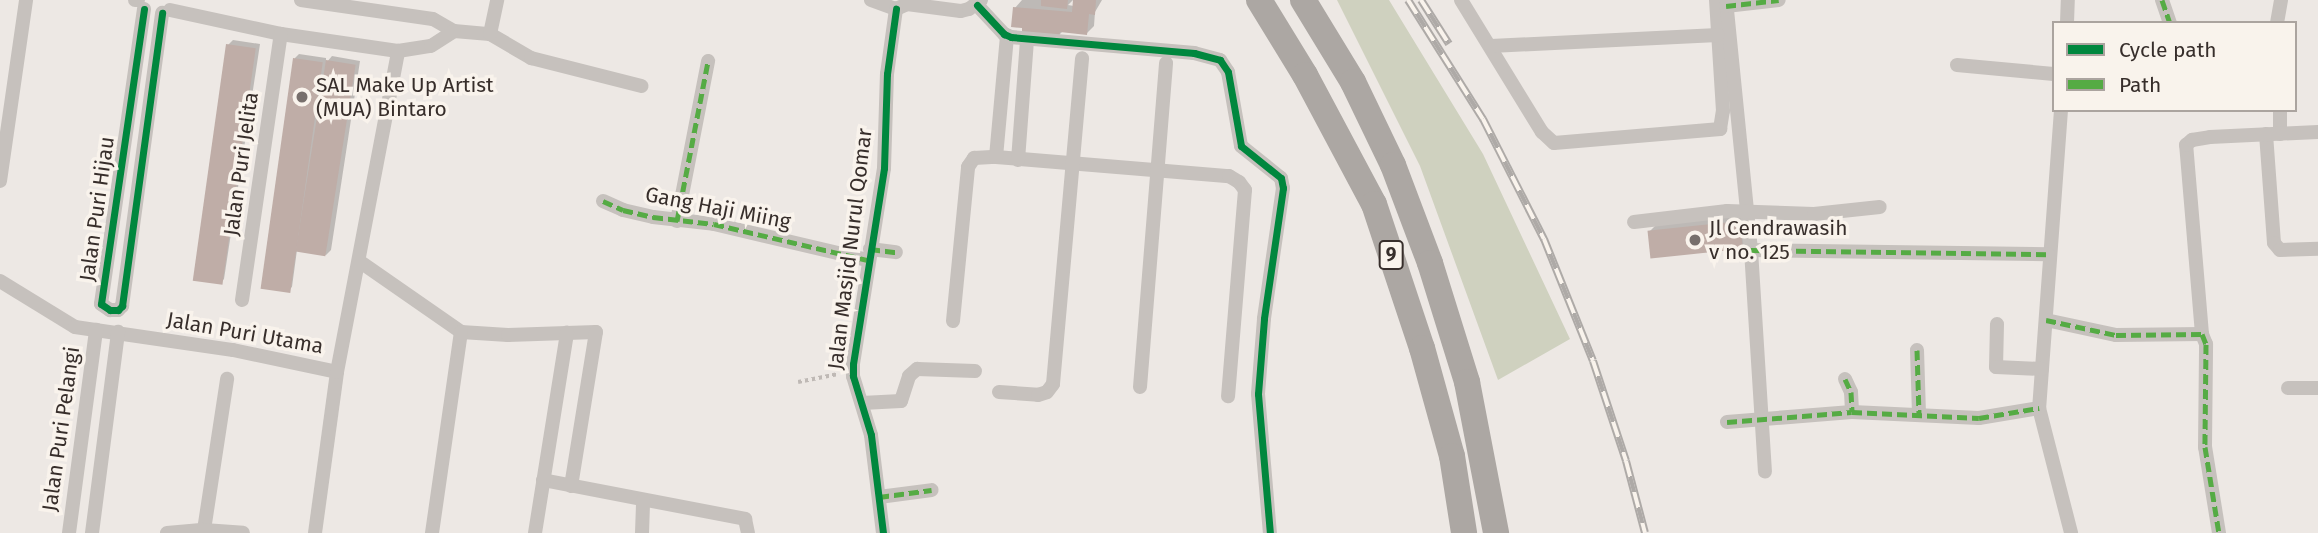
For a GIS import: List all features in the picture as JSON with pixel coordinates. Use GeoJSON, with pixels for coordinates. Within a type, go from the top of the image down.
{"type":"FeatureCollection","features":[{"type":"Feature","properties":{"kind":"highway","name":"9"},"geometry":{"type":"LineString","coordinates":[[1259,0],[1305,75],[1374,204],[1422,348],[1448,442],[1464,533]]}},
{"type":"Feature","properties":{"kind":"highway","name":"9"},"geometry":{"type":"LineString","coordinates":[[1303,0],[1353,82],[1393,165],[1430,264],[1467,382],[1496,533]]}},
{"type":"Feature","properties":{"kind":"street"},"geometry":{"type":"LineString","coordinates":[[0,181],[26,0]]}},
{"type":"Feature","properties":{"kind":"street"},"geometry":{"type":"LineString","coordinates":[[300,0],[390,7],[433,19],[454,31],[490,34],[531,58],[642,86]]}},
{"type":"Feature","properties":{"kind":"street"},"geometry":{"type":"LineString","coordinates":[[490,34],[497,0]]}},
{"type":"Feature","properties":{"kind":"street"},"geometry":{"type":"LineString","coordinates":[[871,0],[896,9],[907,4],[961,11],[979,2],[1007,35],[1194,53],[1220,60],[1228,72],[1241,146],[1281,178],[1283,198],[1264,319],[1258,394],[1270,533]]}},
{"type":"Feature","properties":{"kind":"street"},"geometry":{"type":"LineString","coordinates":[[1461,0],[1542,132],[1554,143],[1720,129],[1724,121],[1718,35],[1723,2]]}},
{"type":"Feature","properties":{"kind":"street"},"geometry":{"type":"LineString","coordinates":[[1723,2],[1779,0]]}},
{"type":"Feature","properties":{"kind":"street"},"geometry":{"type":"LineString","coordinates":[[2067,21],[2068,0]]}},
{"type":"Feature","properties":{"kind":"street"},"geometry":{"type":"LineString","coordinates":[[2162,0],[2169,21]]}},
{"type":"Feature","properties":{"kind":"street"},"geometry":{"type":"LineString","coordinates":[[2277,21],[2281,0]]}},
{"type":"Feature","properties":{"kind":"street"},"geometry":{"type":"LineString","coordinates":[[139,2],[281,34],[398,51],[431,46],[454,31]]}},
{"type":"Feature","properties":{"kind":"street","name":"Jalan Puri Hijau"},"geometry":{"type":"LineString","coordinates":[[139,2],[101,304],[110,310],[118,310],[122,306],[170,8]]}},
{"type":"Feature","properties":{"kind":"street"},"geometry":{"type":"LineString","coordinates":[[1723,2],[1751,250],[1764,418],[1765,472]]}},
{"type":"Feature","properties":{"kind":"street","name":"Jalan Masjid Nurul Qomar"},"geometry":{"type":"LineString","coordinates":[[883,533],[871,435],[853,376],[884,169],[887,74],[896,9]]}},
{"type":"Feature","properties":{"kind":"street","name":"Jalan Puri Jelita"},"geometry":{"type":"LineString","coordinates":[[242,300],[281,34]]}},
{"type":"Feature","properties":{"kind":"street"},"geometry":{"type":"LineString","coordinates":[[996,158],[1007,35]]}},
{"type":"Feature","properties":{"kind":"street"},"geometry":{"type":"LineString","coordinates":[[1491,46],[1718,35]]}},
{"type":"Feature","properties":{"kind":"street"},"geometry":{"type":"LineString","coordinates":[[1018,160],[1027,38]]}},
{"type":"Feature","properties":{"kind":"street","name":"Jalan Puri Utama"},"geometry":{"type":"LineString","coordinates":[[0,281],[66,324],[337,372],[398,51]]}},
{"type":"Feature","properties":{"kind":"street"},"geometry":{"type":"LineString","coordinates":[[999,392],[1038,395],[1046,392],[1053,384],[1082,58]]}},
{"type":"Feature","properties":{"kind":"street"},"geometry":{"type":"LineString","coordinates":[[677,221],[708,61]]}},
{"type":"Feature","properties":{"kind":"street"},"geometry":{"type":"LineString","coordinates":[[1140,387],[1166,63]]}},
{"type":"Feature","properties":{"kind":"street"},"geometry":{"type":"LineString","coordinates":[[1956,65],[2052,74]]}},
{"type":"Feature","properties":{"kind":"street"},"geometry":{"type":"LineString","coordinates":[[2061,112],[2048,254],[2039,408],[2071,533]]}},
{"type":"Feature","properties":{"kind":"street"},"geometry":{"type":"LineString","coordinates":[[2279,112],[2273,134],[2274,243],[2280,250],[2286,251],[2318,249]]}},
{"type":"Feature","properties":{"kind":"street"},"geometry":{"type":"LineString","coordinates":[[2218,533],[2205,447],[2206,344],[2186,145],[2192,140],[2210,137],[2318,132]]}},
{"type":"Feature","properties":{"kind":"street"},"geometry":{"type":"LineString","coordinates":[[953,321],[968,167],[974,158],[1230,176],[1245,190],[1228,396]]}},
{"type":"Feature","properties":{"kind":"street","name":"Gang Haji Miing"},"geometry":{"type":"LineString","coordinates":[[603,201],[623,210],[677,221],[714,224],[869,255],[896,252]]}},
{"type":"Feature","properties":{"kind":"street"},"geometry":{"type":"LineString","coordinates":[[1634,222],[1727,211],[1814,214],[1880,207]]}},
{"type":"Feature","properties":{"kind":"street"},"geometry":{"type":"LineString","coordinates":[[1751,250],[2048,254]]}},
{"type":"Feature","properties":{"kind":"street"},"geometry":{"type":"LineString","coordinates":[[359,261],[461,332],[596,332],[572,485]]}},
{"type":"Feature","properties":{"kind":"street"},"geometry":{"type":"LineString","coordinates":[[2046,320],[2124,335],[2203,334]]}},
{"type":"Feature","properties":{"kind":"street"},"geometry":{"type":"LineString","coordinates":[[1997,324],[1996,367],[2042,369]]}},
{"type":"Feature","properties":{"kind":"street","name":"Jalan Puri Pelangi"},"geometry":{"type":"LineString","coordinates":[[69,533],[96,330]]}},
{"type":"Feature","properties":{"kind":"street","name":"Jalan Puri Pelangi"},"geometry":{"type":"LineString","coordinates":[[92,533],[118,332]]}},
{"type":"Feature","properties":{"kind":"street"},"geometry":{"type":"LineString","coordinates":[[432,533],[461,332]]}},
{"type":"Feature","properties":{"kind":"street"},"geometry":{"type":"LineString","coordinates":[[536,533],[567,333]]}},
{"type":"Feature","properties":{"kind":"street"},"geometry":{"type":"LineString","coordinates":[[1917,350],[1919,415]]}},
{"type":"Feature","properties":{"kind":"street"},"geometry":{"type":"LineString","coordinates":[[862,403],[901,401],[908,376],[917,369],[975,371]]}},
{"type":"Feature","properties":{"kind":"street"},"geometry":{"type":"LineString","coordinates":[[315,533],[337,372]]}},
{"type":"Feature","properties":{"kind":"street"},"geometry":{"type":"LineString","coordinates":[[204,530],[227,379]]}},
{"type":"Feature","properties":{"kind":"street"},"geometry":{"type":"LineString","coordinates":[[1845,379],[1851,392],[1852,412]]}},
{"type":"Feature","properties":{"kind":"street"},"geometry":{"type":"LineString","coordinates":[[2288,388],[2318,388]]}},
{"type":"Feature","properties":{"kind":"street"},"geometry":{"type":"LineString","coordinates":[[1727,422],[1852,412],[1979,418],[2039,408]]}},
{"type":"Feature","properties":{"kind":"street"},"geometry":{"type":"LineString","coordinates":[[543,480],[745,519],[748,533]]}},
{"type":"Feature","properties":{"kind":"street"},"geometry":{"type":"LineString","coordinates":[[879,497],[932,490]]}},
{"type":"Feature","properties":{"kind":"street"},"geometry":{"type":"LineString","coordinates":[[642,533],[643,500]]}},
{"type":"Feature","properties":{"kind":"street"},"geometry":{"type":"LineString","coordinates":[[166,533],[204,530],[243,533]]}},
{"type":"Feature","properties":{"kind":"path"},"geometry":{"type":"LineString","coordinates":[[798,382],[831,373],[853,376]]}},
{"type":"Feature","properties":{"kind":"green space"},"geometry":{"type":"Polygon","coordinates":[[[1337,0],[1389,0],[1483,154],[1570,339],[1498,380],[1420,166],[1337,0]]]}},
{"type":"Feature","properties":{"kind":"building"},"geometry":{"type":"Polygon","coordinates":[[[1041,0],[1068,0],[1067,9],[1041,6],[1041,0]]]}},
{"type":"Feature","properties":{"kind":"building"},"geometry":{"type":"Polygon","coordinates":[[[1073,0],[1096,0],[1095,15],[1089,14],[1087,35],[1060,32],[1059,37],[1022,34],[1022,28],[1011,27],[1013,7],[1072,12],[1073,0]]]}},
{"type":"Feature","properties":{"kind":"building"},"geometry":{"type":"Polygon","coordinates":[[[226,44],[256,48],[222,285],[193,281],[226,44]]]}},
{"type":"Feature","properties":{"kind":"building"},"geometry":{"type":"Polygon","coordinates":[[[293,58],[323,62],[290,293],[261,289],[293,58]]]}},
{"type":"Feature","properties":{"kind":"building"},"geometry":{"type":"Polygon","coordinates":[[[326,60],[356,65],[325,256],[296,252],[326,60]]]}},
{"type":"Feature","properties":{"kind":"building","name":"Jl Cendrawasih v no. 125"},"geometry":{"type":"Polygon","coordinates":[[[1740,221],[1743,249],[1650,259],[1648,231],[1740,221]]]}},
{"type":"Feature","properties":{"kind":"railway"},"geometry":{"type":"LineString","coordinates":[[1408,0],[1483,119],[1544,239],[1593,361],[1626,461],[1645,533]]}},
{"type":"Feature","properties":{"kind":"railway"},"geometry":{"type":"LineString","coordinates":[[1421,0],[1449,44]]}},
{"type":"Feature","properties":{"kind":"marked path"},"geometry":{"type":"LineString","coordinates":[[1726,6],[1779,0]]}},
{"type":"Feature","properties":{"kind":"marked path"},"geometry":{"type":"LineString","coordinates":[[2162,0],[2169,21]]}},
{"type":"Feature","properties":{"kind":"marked path"},"geometry":{"type":"LineString","coordinates":[[677,221],[708,61]]}},
{"type":"Feature","properties":{"kind":"marked path"},"geometry":{"type":"LineString","coordinates":[[603,201],[623,210],[653,217],[714,224],[867,260]]}},
{"type":"Feature","properties":{"kind":"marked path"},"geometry":{"type":"LineString","coordinates":[[870,249],[896,252]]}},
{"type":"Feature","properties":{"kind":"marked path"},"geometry":{"type":"LineString","coordinates":[[1751,250],[2048,254]]}},
{"type":"Feature","properties":{"kind":"marked path"},"geometry":{"type":"LineString","coordinates":[[2046,320],[2116,335],[2202,334],[2206,344],[2205,447],[2219,533]]}},
{"type":"Feature","properties":{"kind":"marked path"},"geometry":{"type":"LineString","coordinates":[[1917,350],[1919,415]]}},
{"type":"Feature","properties":{"kind":"marked path"},"geometry":{"type":"LineString","coordinates":[[1845,379],[1851,392],[1852,412]]}},
{"type":"Feature","properties":{"kind":"marked path"},"geometry":{"type":"LineString","coordinates":[[1727,422],[1852,412],[1979,418],[2039,408]]}},
{"type":"Feature","properties":{"kind":"marked path"},"geometry":{"type":"LineString","coordinates":[[879,497],[932,490]]}},
{"type":"Feature","properties":{"kind":"cycle path"},"geometry":{"type":"LineString","coordinates":[[977,5],[1004,34],[1011,37],[1194,53],[1220,60],[1228,72],[1241,146],[1281,178],[1283,188],[1264,319],[1258,394],[1270,533]]}},
{"type":"Feature","properties":{"kind":"cycle path"},"geometry":{"type":"LineString","coordinates":[[144,9],[101,304],[110,310],[118,310],[122,306],[162,13]]}},
{"type":"Feature","properties":{"kind":"cycle path"},"geometry":{"type":"LineString","coordinates":[[883,533],[871,435],[853,376],[853,364],[884,168],[887,74],[896,9]]}},
{"type":"Feature","properties":{"kind":"place","name":"SAL Make Up Artist (MUA) Bintaro"},"geometry":{"type":"Point","coordinates":[302,97]}},
{"type":"Feature","properties":{"kind":"place","name":"Jl Cendrawasih v no. 125"},"geometry":{"type":"Point","coordinates":[1695,240]}}]}
